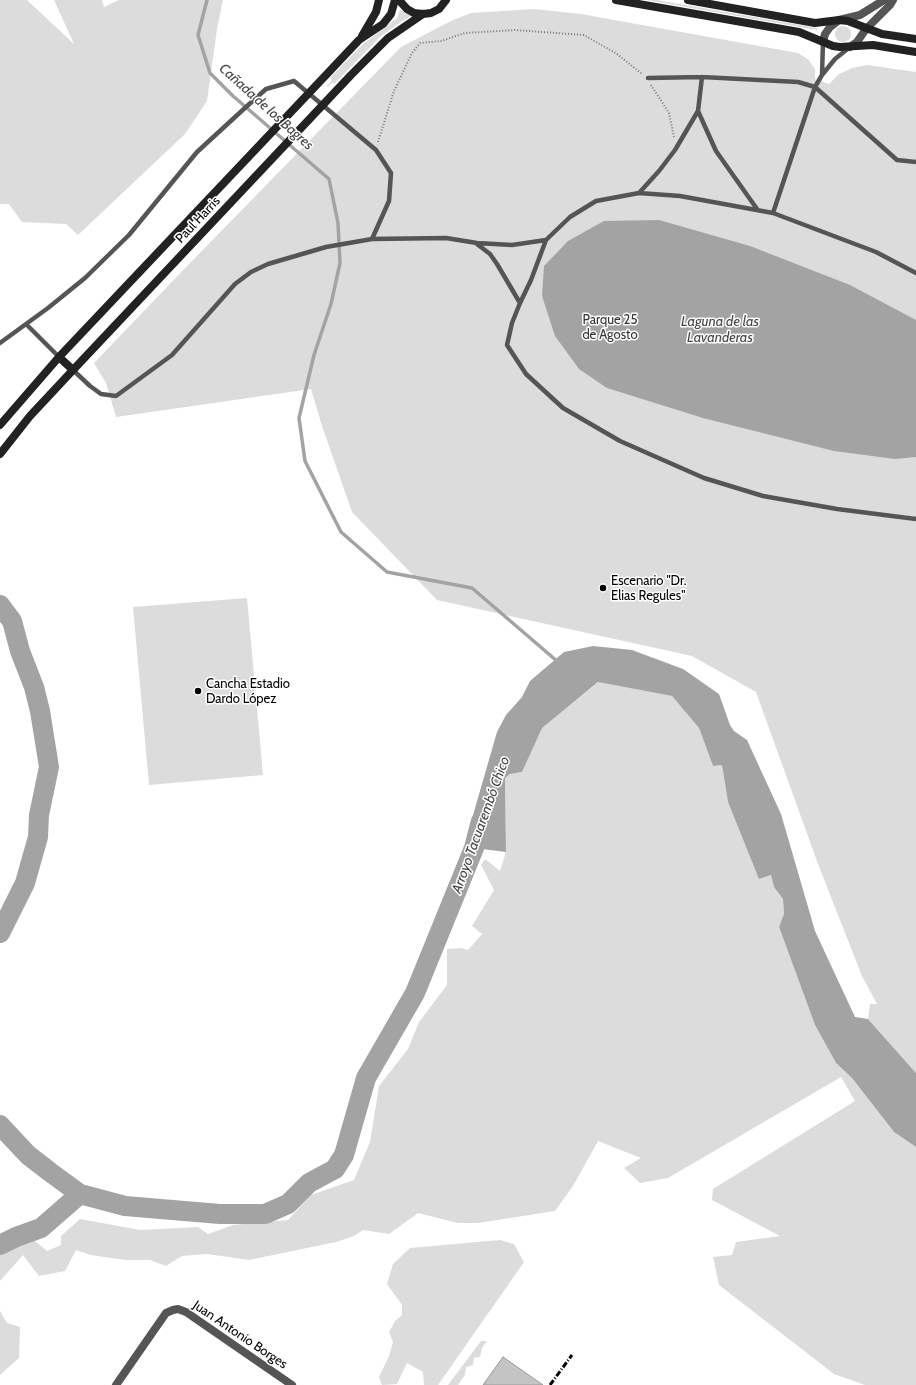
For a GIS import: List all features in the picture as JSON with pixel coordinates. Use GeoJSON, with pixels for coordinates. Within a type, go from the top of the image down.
{"type":"FeatureCollection","features":[{"type":"Feature","properties":{"kind":"main road"},"geometry":{"type":"LineString","coordinates":[[359,40],[376,12],[379,0]]}},
{"type":"Feature","properties":{"kind":"main road","name":"Paul Harris"},"geometry":{"type":"LineString","coordinates":[[0,425],[59,357],[359,40],[387,20],[391,14],[395,0]]}},
{"type":"Feature","properties":{"kind":"main road"},"geometry":{"type":"LineString","coordinates":[[399,0],[406,9],[414,13],[423,14]]}},
{"type":"Feature","properties":{"kind":"main road","name":"Paul Harris"},"geometry":{"type":"LineString","coordinates":[[0,454],[30,416],[263,168],[388,38],[423,14],[431,13],[439,9],[446,0]]}},
{"type":"Feature","properties":{"kind":"main road"},"geometry":{"type":"LineString","coordinates":[[616,0],[799,32],[833,46],[850,47],[873,45],[916,52]]}},
{"type":"Feature","properties":{"kind":"main road"},"geometry":{"type":"LineString","coordinates":[[688,0],[815,23],[839,20],[855,23],[882,34],[916,39]]}},
{"type":"Feature","properties":{"kind":"main road"},"geometry":{"type":"LineString","coordinates":[[59,357],[73,370]]}},
{"type":"Feature","properties":{"kind":"street"},"geometry":{"type":"LineString","coordinates":[[823,42],[825,34],[830,27],[839,20],[860,15],[884,0]]}},
{"type":"Feature","properties":{"kind":"street"},"geometry":{"type":"LineString","coordinates":[[850,47],[857,42],[866,28],[890,5],[893,0]]}},
{"type":"Feature","properties":{"kind":"street","name":"Juan Antonio Borges"},"geometry":{"type":"LineString","coordinates":[[116,1385],[166,1313],[178,1309],[186,1312],[292,1385]]}},
{"type":"Feature","properties":{"kind":"lane"},"geometry":{"type":"LineString","coordinates":[[822,75],[821,68],[823,42]]}},
{"type":"Feature","properties":{"kind":"lane"},"geometry":{"type":"LineString","coordinates":[[773,213],[815,87],[822,75],[835,59],[850,47]]}},
{"type":"Feature","properties":{"kind":"lane"},"geometry":{"type":"LineString","coordinates":[[639,193],[659,171],[675,150],[698,111],[702,77]]}},
{"type":"Feature","properties":{"kind":"lane"},"geometry":{"type":"LineString","coordinates":[[648,78],[702,77],[798,82],[815,87],[897,160],[916,162]]}},
{"type":"Feature","properties":{"kind":"lane"},"geometry":{"type":"LineString","coordinates":[[0,343],[85,278],[129,235],[197,152],[266,89],[294,81],[376,150],[391,173],[389,201],[372,239]]}},
{"type":"Feature","properties":{"kind":"lane"},"geometry":{"type":"LineString","coordinates":[[698,111],[716,151],[757,210]]}},
{"type":"Feature","properties":{"kind":"lane"},"geometry":{"type":"LineString","coordinates":[[916,273],[876,252],[773,213],[680,196],[639,193],[596,201],[570,217],[546,240],[531,280],[512,323],[507,346],[526,374],[563,408],[620,441],[704,478],[763,496],[837,509],[916,519]]}},
{"type":"Feature","properties":{"kind":"lane"},"geometry":{"type":"LineString","coordinates":[[73,370],[101,394],[116,396],[172,355],[236,284],[251,272],[268,264],[326,247],[372,239],[446,238],[477,243],[512,245],[546,240]]}},
{"type":"Feature","properties":{"kind":"lane"},"geometry":{"type":"LineString","coordinates":[[477,243],[490,254],[520,303]]}},
{"type":"Feature","properties":{"kind":"lane"},"geometry":{"type":"LineString","coordinates":[[26,324],[59,357]]}},
{"type":"Feature","properties":{"kind":"path"},"geometry":{"type":"LineString","coordinates":[[376,150],[394,90],[412,53],[420,43],[441,41],[465,33],[515,30],[584,35],[617,54],[648,78],[668,113],[674,137],[675,150]]}},
{"type":"Feature","properties":{"kind":"green space"},"geometry":{"type":"Polygon","coordinates":[[[0,0],[27,0],[74,44],[54,0],[102,0],[104,7],[119,0],[223,0],[217,29],[207,101],[185,134],[78,235],[66,224],[22,222],[9,204],[0,204],[0,0]]]}},
{"type":"Feature","properties":{"kind":"green space"},"geometry":{"type":"Polygon","coordinates":[[[646,0],[657,0],[817,28],[817,30],[646,0]]]}},
{"type":"Feature","properties":{"kind":"green space","name":"Parque 25 de Agosto"},"geometry":{"type":"Polygon","coordinates":[[[534,9],[581,14],[798,53],[809,60],[815,69],[815,79],[829,84],[839,74],[852,68],[867,65],[916,72],[916,1073],[868,1019],[870,1004],[877,1004],[862,976],[818,864],[756,692],[692,656],[437,600],[352,512],[322,426],[311,389],[116,417],[106,383],[94,363],[401,47],[451,21],[471,13],[534,9]]]}},
{"type":"Feature","properties":{"kind":"green space"},"geometry":{"type":"Polygon","coordinates":[[[400,10],[411,16],[381,36],[334,84],[332,82],[328,87],[327,86],[332,80],[330,78],[362,45],[397,18],[400,10]]]}},
{"type":"Feature","properties":{"kind":"green space"},"geometry":{"type":"Polygon","coordinates":[[[843,26],[850,31],[851,34],[846,41],[843,42],[836,37],[835,34],[840,27],[843,26]]]}},
{"type":"Feature","properties":{"kind":"green space","name":"Cancha Estadio Dardo López"},"geometry":{"type":"Polygon","coordinates":[[[247,598],[263,775],[149,785],[133,607],[247,598]]]}},
{"type":"Feature","properties":{"kind":"green space"},"geometry":{"type":"Polygon","coordinates":[[[599,682],[672,696],[699,728],[713,766],[722,765],[728,802],[759,878],[771,875],[774,887],[783,899],[784,914],[779,927],[815,1025],[836,1063],[852,1078],[894,1132],[916,1147],[916,1385],[865,1385],[834,1374],[719,1285],[713,1257],[732,1255],[736,1242],[780,1236],[712,1200],[713,1189],[855,1101],[841,1077],[668,1178],[640,1183],[624,1168],[641,1158],[598,1141],[573,1186],[555,1211],[478,1223],[458,1223],[418,1213],[389,1234],[363,1230],[354,1236],[336,1242],[249,1260],[207,1254],[182,1256],[166,1266],[150,1260],[125,1260],[91,1255],[76,1250],[65,1271],[39,1276],[23,1255],[0,1281],[0,1254],[34,1240],[47,1251],[61,1245],[61,1236],[80,1219],[140,1230],[198,1227],[208,1234],[233,1225],[288,1220],[311,1195],[354,1180],[370,1142],[379,1086],[408,1049],[419,1022],[447,985],[447,949],[461,948],[468,950],[482,934],[472,926],[494,890],[481,865],[485,859],[500,871],[506,852],[505,778],[510,774],[522,772],[541,728],[599,682]]]}},
{"type":"Feature","properties":{"kind":"green space"},"geometry":{"type":"Polygon","coordinates":[[[500,1240],[514,1244],[524,1262],[438,1385],[424,1385],[423,1372],[407,1363],[397,1384],[382,1385],[379,1377],[389,1356],[393,1342],[389,1332],[395,1321],[402,1315],[402,1305],[387,1284],[393,1264],[410,1248],[500,1240]]]}},
{"type":"Feature","properties":{"kind":"green space"},"geometry":{"type":"Polygon","coordinates":[[[0,1311],[7,1323],[20,1327],[19,1358],[0,1375],[0,1311]]]}},
{"type":"Feature","properties":{"kind":"green space"},"geometry":{"type":"Polygon","coordinates":[[[481,1341],[487,1341],[482,1348],[480,1357],[474,1358],[473,1365],[466,1367],[465,1375],[458,1385],[448,1385],[481,1341]]]}},
{"type":"Feature","properties":{"kind":"water","name":"Laguna de las Lavanderas"},"geometry":{"type":"Polygon","coordinates":[[[659,220],[750,246],[850,285],[916,320],[916,457],[895,459],[834,451],[703,418],[607,388],[579,369],[555,336],[542,296],[544,266],[568,241],[604,221],[659,220]]]}},
{"type":"Feature","properties":{"kind":"water"},"geometry":{"type":"Polygon","coordinates":[[[593,646],[632,650],[683,669],[719,694],[730,725],[734,731],[747,740],[781,814],[815,931],[855,1017],[868,1019],[916,1073],[916,1147],[894,1132],[852,1078],[836,1063],[815,1025],[779,927],[784,914],[783,899],[774,887],[771,875],[759,879],[728,802],[722,765],[713,766],[699,728],[672,696],[598,682],[542,728],[522,772],[510,774],[505,778],[506,852],[474,848],[467,836],[497,732],[506,715],[522,697],[530,681],[564,652],[593,646]]]}},
{"type":"Feature","properties":{"kind":"building"},"geometry":{"type":"Polygon","coordinates":[[[503,1357],[543,1385],[483,1385],[503,1357]]]}},
{"type":"Feature","properties":{"kind":"waterway","name":"Cañada de los Bagres"},"geometry":{"type":"LineString","coordinates":[[207,0],[198,35],[210,73],[233,96],[329,179],[338,223],[340,263],[331,304],[314,355],[299,418],[305,461],[341,532],[387,572],[472,588],[558,662]]}},
{"type":"Feature","properties":{"kind":"waterway","name":"Arroyo Tacuarembó Chico"},"geometry":{"type":"LineString","coordinates":[[0,605],[12,621],[20,651],[34,687],[40,711],[49,767],[39,815],[38,837],[25,883],[0,933]]}},
{"type":"Feature","properties":{"kind":"waterway","name":"Arroyo Tacuarembó Chico"},"geometry":{"type":"LineString","coordinates":[[0,1125],[28,1155],[80,1194],[125,1206],[220,1214],[265,1214],[288,1204],[309,1183],[335,1169],[344,1155],[366,1078],[415,993],[474,848],[481,821]]}},
{"type":"Feature","properties":{"kind":"waterway"},"geometry":{"type":"LineString","coordinates":[[0,1245],[16,1237],[41,1228],[80,1194]]}},
{"type":"Feature","properties":{"kind":"railway"},"geometry":{"type":"LineString","coordinates":[[550,1385],[572,1355]]}},
{"type":"Feature","properties":{"kind":"place","name":"Escenario \"Dr. Elias Regules\""},"geometry":{"type":"Point","coordinates":[603,588]}},
{"type":"Feature","properties":{"kind":"place","name":"Cancha Estadio Dardo López"},"geometry":{"type":"Point","coordinates":[198,691]}}]}
